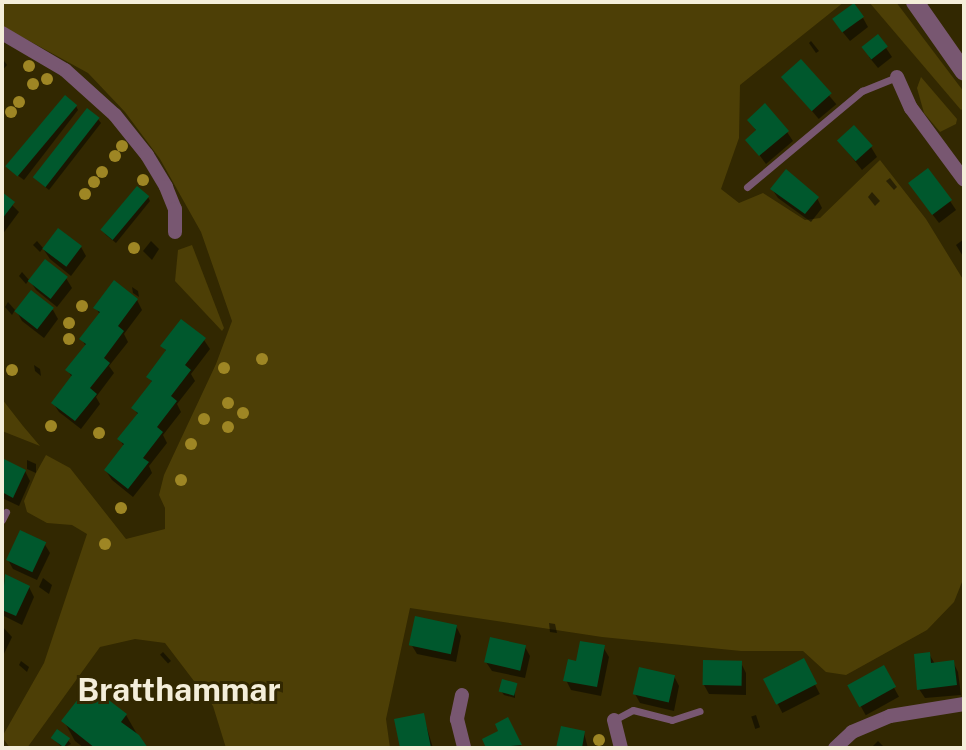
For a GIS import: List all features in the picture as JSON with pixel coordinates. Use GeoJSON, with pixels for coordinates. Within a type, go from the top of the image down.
{"type":"FeatureCollection","features":[{"type":"Feature","properties":{"kind":"street"},"geometry":{"type":"LineString","coordinates":[[915,2],[964,72]]}},
{"type":"Feature","properties":{"kind":"street"},"geometry":{"type":"LineString","coordinates":[[2,33],[65,70],[115,115],[147,155],[166,187],[175,209],[175,232]]}},
{"type":"Feature","properties":{"kind":"street"},"geometry":{"type":"LineString","coordinates":[[897,77],[911,108],[964,180]]}},
{"type":"Feature","properties":{"kind":"street"},"geometry":{"type":"LineString","coordinates":[[462,695],[457,719],[464,748]]}},
{"type":"Feature","properties":{"kind":"street"},"geometry":{"type":"LineString","coordinates":[[835,748],[852,732],[890,716],[964,704]]}},
{"type":"Feature","properties":{"kind":"street"},"geometry":{"type":"LineString","coordinates":[[614,720],[621,748]]}},
{"type":"Feature","properties":{"kind":"lane"},"geometry":{"type":"LineString","coordinates":[[747,187],[862,91],[897,77]]}},
{"type":"Feature","properties":{"kind":"lane"},"geometry":{"type":"LineString","coordinates":[[614,720],[633,710],[672,720],[700,711]]}},
{"type":"Feature","properties":{"kind":"shaded area"},"geometry":{"type":"Polygon","coordinates":[[[2,2],[844,2],[740,85],[739,138],[721,189],[739,203],[763,193],[805,220],[820,218],[880,160],[926,219],[964,281],[964,577],[954,602],[927,630],[846,675],[826,672],[803,651],[741,651],[602,637],[410,608],[386,719],[390,748],[226,748],[213,706],[165,643],[135,639],[100,647],[27,748],[10,748],[2,737],[44,663],[87,534],[72,525],[47,523],[27,512],[24,501],[36,473],[46,455],[70,468],[126,539],[165,529],[165,508],[159,495],[164,475],[216,364],[232,321],[201,232],[160,159],[125,112],[88,73],[2,26],[2,2]]]}},
{"type":"Feature","properties":{"kind":"shaded area"},"geometry":{"type":"Polygon","coordinates":[[[869,2],[896,2],[964,92],[964,108],[961,110],[869,2]]]}},
{"type":"Feature","properties":{"kind":"shaded area"},"geometry":{"type":"Polygon","coordinates":[[[921,77],[957,119],[956,124],[940,132],[924,113],[917,88],[921,77]]]}},
{"type":"Feature","properties":{"kind":"shaded area"},"geometry":{"type":"Polygon","coordinates":[[[192,245],[224,328],[222,331],[175,281],[178,250],[192,245]]]}},
{"type":"Feature","properties":{"kind":"shaded area"},"geometry":{"type":"Polygon","coordinates":[[[2,399],[23,426],[40,446],[2,431],[2,399]]]}},
{"type":"Feature","properties":{"kind":"building"},"geometry":{"type":"Polygon","coordinates":[[[854,3],[864,17],[842,33],[832,19],[854,3]]]}},
{"type":"Feature","properties":{"kind":"building"},"geometry":{"type":"Polygon","coordinates":[[[878,34],[888,47],[871,60],[861,47],[878,34]]]}},
{"type":"Feature","properties":{"kind":"building"},"geometry":{"type":"Polygon","coordinates":[[[801,59],[832,93],[812,111],[781,77],[801,59]]]}},
{"type":"Feature","properties":{"kind":"building"},"geometry":{"type":"Polygon","coordinates":[[[65,95],[77,105],[17,177],[5,166],[65,95]]]}},
{"type":"Feature","properties":{"kind":"building"},"geometry":{"type":"Polygon","coordinates":[[[765,103],[789,131],[759,156],[745,140],[756,130],[747,120],[765,103]]]}},
{"type":"Feature","properties":{"kind":"building"},"geometry":{"type":"Polygon","coordinates":[[[87,108],[100,118],[45,187],[33,177],[87,108]]]}},
{"type":"Feature","properties":{"kind":"building"},"geometry":{"type":"Polygon","coordinates":[[[854,125],[873,146],[856,161],[837,140],[854,125]]]}},
{"type":"Feature","properties":{"kind":"building"},"geometry":{"type":"Polygon","coordinates":[[[928,168],[952,200],[932,215],[908,183],[928,168]]]}},
{"type":"Feature","properties":{"kind":"building"},"geometry":{"type":"Polygon","coordinates":[[[786,169],[819,197],[805,214],[770,189],[786,169]]]}},
{"type":"Feature","properties":{"kind":"building"},"geometry":{"type":"Polygon","coordinates":[[[137,186],[149,196],[113,240],[100,230],[137,186]]]}},
{"type":"Feature","properties":{"kind":"building"},"geometry":{"type":"Polygon","coordinates":[[[2,192],[15,202],[2,219],[2,192]]]}},
{"type":"Feature","properties":{"kind":"building"},"geometry":{"type":"Polygon","coordinates":[[[58,228],[82,246],[66,267],[42,249],[58,228]]]}},
{"type":"Feature","properties":{"kind":"building"},"geometry":{"type":"Polygon","coordinates":[[[45,259],[68,277],[51,299],[28,281],[45,259]]]}},
{"type":"Feature","properties":{"kind":"building"},"geometry":{"type":"Polygon","coordinates":[[[114,280],[138,299],[118,326],[124,331],[104,358],[110,363],[90,388],[97,394],[75,421],[51,403],[72,375],[65,370],[86,344],[79,339],[100,312],[93,308],[114,280]]]}},
{"type":"Feature","properties":{"kind":"building"},"geometry":{"type":"Polygon","coordinates":[[[31,290],[54,308],[37,329],[14,311],[31,290]]]}},
{"type":"Feature","properties":{"kind":"building"},"geometry":{"type":"Polygon","coordinates":[[[181,319],[206,338],[185,365],[191,370],[171,396],[177,401],[157,427],[163,432],[143,458],[149,462],[128,489],[104,470],[124,444],[117,439],[138,413],[131,408],[152,381],[146,377],[166,350],[160,346],[181,319]]]}},
{"type":"Feature","properties":{"kind":"building"},"geometry":{"type":"Polygon","coordinates":[[[2,458],[26,470],[13,498],[2,492],[2,458]]]}},
{"type":"Feature","properties":{"kind":"building"},"geometry":{"type":"Polygon","coordinates":[[[20,530],[46,542],[32,572],[6,560],[20,530]]]}},
{"type":"Feature","properties":{"kind":"building"},"geometry":{"type":"Polygon","coordinates":[[[5,574],[30,586],[16,616],[2,610],[5,574]]]}},
{"type":"Feature","properties":{"kind":"building"},"geometry":{"type":"Polygon","coordinates":[[[415,616],[457,625],[451,654],[409,645],[415,616]]]}},
{"type":"Feature","properties":{"kind":"building"},"geometry":{"type":"Polygon","coordinates":[[[490,637],[526,645],[520,671],[484,662],[490,637]]]}},
{"type":"Feature","properties":{"kind":"building"},"geometry":{"type":"Polygon","coordinates":[[[580,641],[605,645],[597,687],[563,681],[568,659],[576,661],[580,641]]]}},
{"type":"Feature","properties":{"kind":"building"},"geometry":{"type":"Polygon","coordinates":[[[930,652],[931,663],[954,660],[957,685],[917,690],[914,654],[930,652]]]}},
{"type":"Feature","properties":{"kind":"building"},"geometry":{"type":"Polygon","coordinates":[[[804,658],[817,684],[776,705],[763,679],[804,658]]]}},
{"type":"Feature","properties":{"kind":"building"},"geometry":{"type":"Polygon","coordinates":[[[703,660],[742,661],[742,686],[703,685],[703,660]]]}},
{"type":"Feature","properties":{"kind":"building"},"geometry":{"type":"Polygon","coordinates":[[[884,665],[896,687],[859,707],[847,685],[884,665]]]}},
{"type":"Feature","properties":{"kind":"building"},"geometry":{"type":"Polygon","coordinates":[[[639,667],[675,675],[669,703],[633,694],[639,667]]]}},
{"type":"Feature","properties":{"kind":"building"},"geometry":{"type":"Polygon","coordinates":[[[502,679],[517,683],[514,696],[499,692],[502,679]]]}},
{"type":"Feature","properties":{"kind":"building"},"geometry":{"type":"Polygon","coordinates":[[[89,685],[127,714],[121,722],[139,735],[148,748],[95,748],[61,721],[89,685]]]}},
{"type":"Feature","properties":{"kind":"building"},"geometry":{"type":"Polygon","coordinates":[[[424,713],[431,748],[400,748],[394,719],[424,713]]]}},
{"type":"Feature","properties":{"kind":"building"},"geometry":{"type":"Polygon","coordinates":[[[508,717],[522,745],[486,748],[482,739],[498,731],[495,724],[508,717]]]}},
{"type":"Feature","properties":{"kind":"building"},"geometry":{"type":"Polygon","coordinates":[[[561,726],[585,731],[582,748],[556,748],[561,726]]]}},
{"type":"Feature","properties":{"kind":"building"},"geometry":{"type":"Polygon","coordinates":[[[57,729],[70,738],[64,747],[51,738],[57,729]]]}},
{"type":"Feature","properties":{"kind":"district","name":"Bratthammar"},"geometry":{"type":"Point","coordinates":[179,690]}}]}
